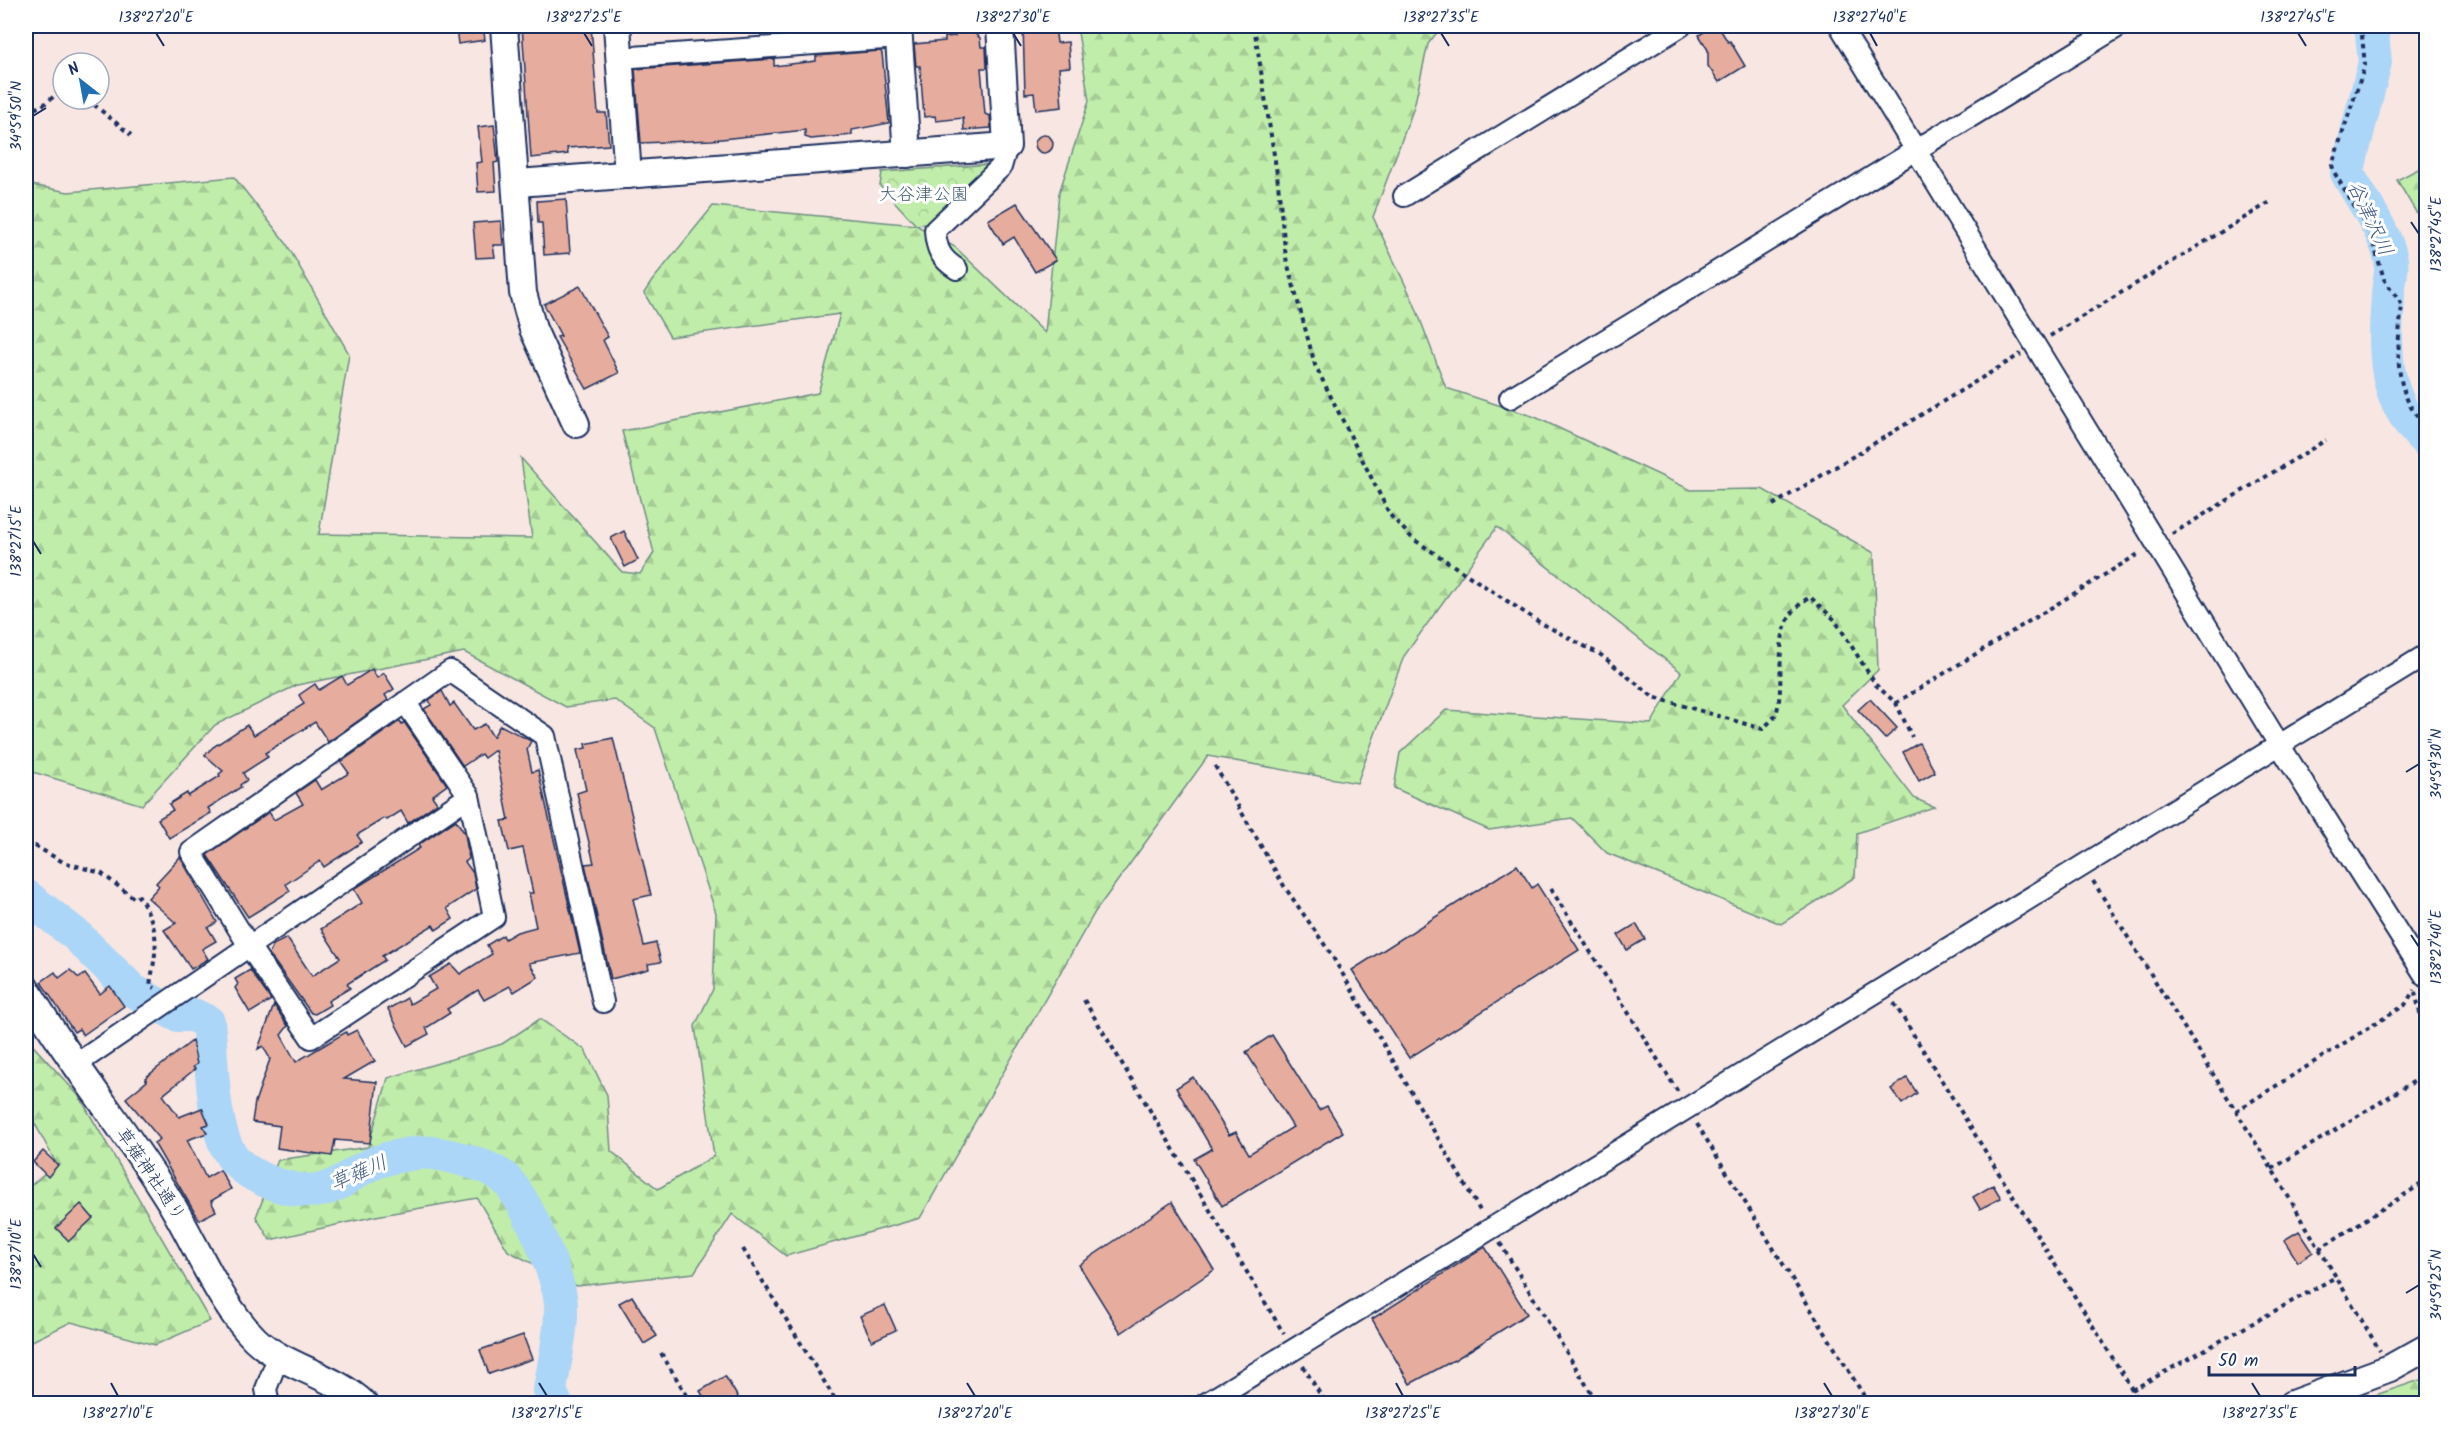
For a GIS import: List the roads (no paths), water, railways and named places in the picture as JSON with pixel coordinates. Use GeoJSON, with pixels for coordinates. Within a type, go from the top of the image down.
{"type":"FeatureCollection","features":[{"type":"Feature","properties":{"kind":"street"},"geometry":{"type":"LineString","coordinates":[[504,26],[518,183],[524,293],[533,329],[576,424]]}},
{"type":"Feature","properties":{"kind":"street"},"geometry":{"type":"LineString","coordinates":[[616,26],[628,175]]}},
{"type":"Feature","properties":{"kind":"street"},"geometry":{"type":"LineString","coordinates":[[957,269],[944,261],[936,246],[935,230],[1001,167],[1007,146],[1000,26]]}},
{"type":"Feature","properties":{"kind":"street"},"geometry":{"type":"LineString","coordinates":[[1404,196],[1681,26]]}},
{"type":"Feature","properties":{"kind":"street"},"geometry":{"type":"LineString","coordinates":[[1840,26],[2280,746],[2421,983]]}},
{"type":"Feature","properties":{"kind":"street"},"geometry":{"type":"LineString","coordinates":[[1510,398],[2119,26]]}},
{"type":"Feature","properties":{"kind":"street"},"geometry":{"type":"LineString","coordinates":[[619,58],[898,32],[907,154]]}},
{"type":"Feature","properties":{"kind":"street"},"geometry":{"type":"LineString","coordinates":[[518,183],[1007,146]]}},
{"type":"Feature","properties":{"kind":"street"},"geometry":{"type":"LineString","coordinates":[[1205,1404],[2427,655]]}},
{"type":"Feature","properties":{"kind":"street"},"geometry":{"type":"LineString","coordinates":[[405,702],[469,796],[494,917],[311,1038],[249,946],[191,852],[405,702],[450,671],[544,736],[603,1002]]}},
{"type":"Feature","properties":{"kind":"street"},"geometry":{"type":"LineString","coordinates":[[75,1065],[469,796]]}},
{"type":"Feature","properties":{"kind":"street","name":"草薙神社通り"},"geometry":{"type":"LineString","coordinates":[[26,988],[75,1065],[169,1199],[240,1323],[258,1341],[279,1355],[333,1380],[364,1404]]}},
{"type":"Feature","properties":{"kind":"street"},"geometry":{"type":"LineString","coordinates":[[2292,1404],[2390,1368],[2427,1348]]}},
{"type":"Feature","properties":{"kind":"street"},"geometry":{"type":"LineString","coordinates":[[270,1404],[266,1389],[269,1375],[279,1355]]}},
{"type":"Feature","properties":{"kind":"waterway","name":"谷津沢川"},"geometry":{"type":"LineString","coordinates":[[2371,26],[2375,62],[2347,173],[2388,248],[2391,259],[2386,336],[2389,374],[2401,409],[2426,441]]}},
{"type":"Feature","properties":{"kind":"waterway","name":"草薙川"},"geometry":{"type":"LineString","coordinates":[[26,896],[76,935],[132,990],[177,1015],[193,1015],[208,1022],[214,1094],[221,1130],[226,1146],[234,1159],[252,1174],[274,1184],[298,1190],[321,1190],[334,1186],[381,1160],[426,1153],[449,1156],[475,1164],[504,1178],[522,1201],[531,1219],[548,1257],[559,1292],[560,1326],[550,1391],[556,1404]]}},
{"type":"Feature","properties":{"kind":"park label","name":"大谷津公園"},"geometry":{"type":"Point","coordinates":[924,195]}}]}
